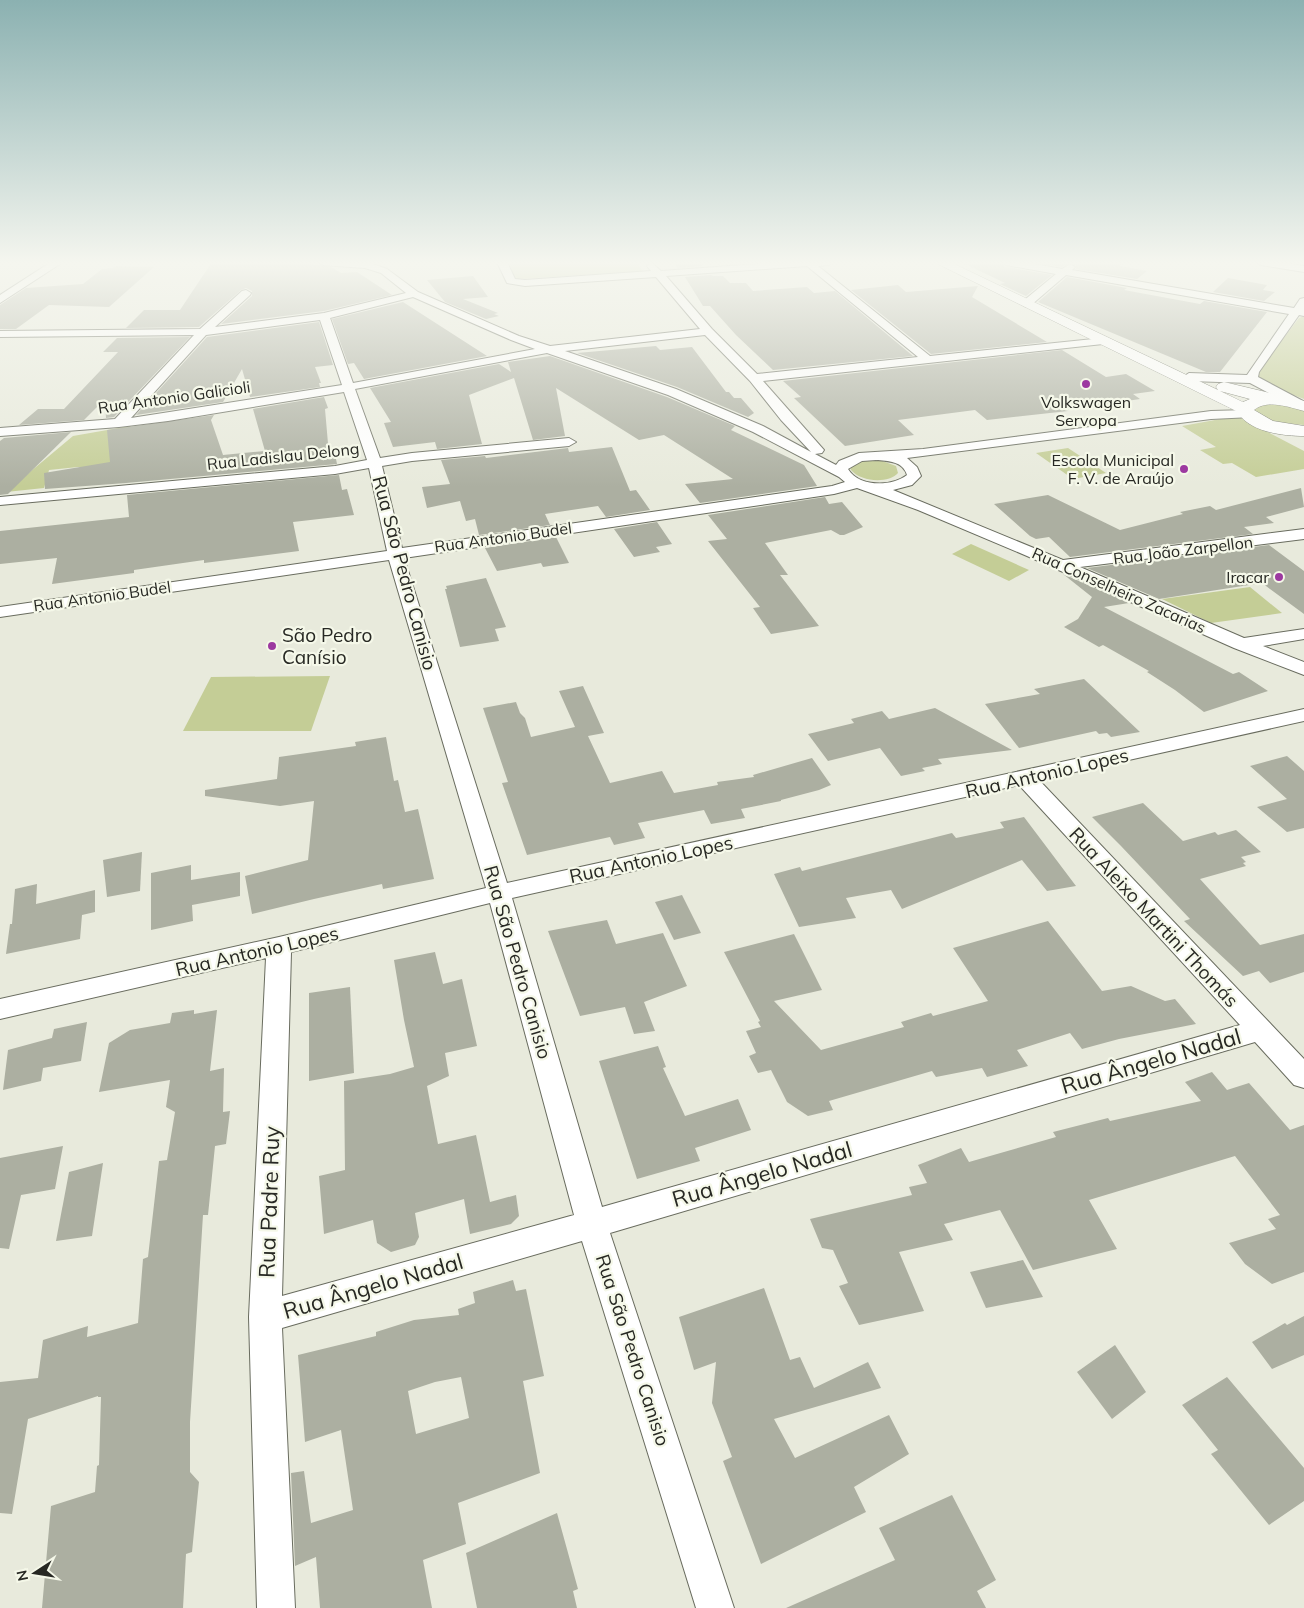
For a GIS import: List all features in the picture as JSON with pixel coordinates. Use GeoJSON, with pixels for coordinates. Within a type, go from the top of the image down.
{"type":"FeatureCollection","features":[{"type":"Feature","properties":{"kind":"main road"},"geometry":{"type":"LineString","coordinates":[[1095,337],[1246,412],[1253,419],[1275,428],[1304,431]]}},
{"type":"Feature","properties":{"kind":"main road"},"geometry":{"type":"LineString","coordinates":[[1152,364],[1189,377],[1278,401],[1301,405]]}},
{"type":"Feature","properties":{"kind":"main road"},"geometry":{"type":"LineString","coordinates":[[1246,412],[1248,405],[1255,402],[1278,401]]}},
{"type":"Feature","properties":{"kind":"street"},"geometry":{"type":"LineString","coordinates":[[118,424],[198,337]]}},
{"type":"Feature","properties":{"kind":"street","name":"Rua São Pedro Canisio"},"geometry":{"type":"LineString","coordinates":[[331,337],[375,464],[395,553],[499,893],[592,1224],[715,1608]]}},
{"type":"Feature","properties":{"kind":"street"},"geometry":{"type":"LineString","coordinates":[[516,337],[547,350],[672,392],[758,429],[843,474]]}},
{"type":"Feature","properties":{"kind":"street","name":"Rua Antonio Galicioli"},"geometry":{"type":"LineString","coordinates":[[0,432],[118,424],[349,387],[547,350],[657,337]]}},
{"type":"Feature","properties":{"kind":"street"},"geometry":{"type":"LineString","coordinates":[[714,337],[754,378],[786,418],[817,450]]}},
{"type":"Feature","properties":{"kind":"street"},"geometry":{"type":"LineString","coordinates":[[899,337],[927,360]]}},
{"type":"Feature","properties":{"kind":"street"},"geometry":{"type":"LineString","coordinates":[[1252,379],[1253,372],[1281,337]]}},
{"type":"Feature","properties":{"kind":"street"},"geometry":{"type":"LineString","coordinates":[[754,378],[1103,341]]}},
{"type":"Feature","properties":{"kind":"street"},"geometry":{"type":"LineString","coordinates":[[1189,377],[1252,379],[1301,405]]}},
{"type":"Feature","properties":{"kind":"street"},"geometry":{"type":"LineString","coordinates":[[843,474],[841,468],[844,464],[864,456],[923,453],[1246,412]]}},
{"type":"Feature","properties":{"kind":"street"},"geometry":{"type":"LineString","coordinates":[[758,429],[775,427],[786,418]]}},
{"type":"Feature","properties":{"kind":"street"},"geometry":{"type":"LineString","coordinates":[[774,437],[833,455],[892,458],[902,462],[911,475]]}},
{"type":"Feature","properties":{"kind":"street","name":"Rua Ladislau Delong"},"geometry":{"type":"LineString","coordinates":[[0,501],[335,470],[412,457],[569,442]]}},
{"type":"Feature","properties":{"kind":"street"},"geometry":{"type":"LineString","coordinates":[[911,475],[914,462],[923,453]]}},
{"type":"Feature","properties":{"kind":"street","name":"Rua Conselheiro Zacarias"},"geometry":{"type":"LineString","coordinates":[[843,474],[862,484],[934,510],[1240,644],[1304,669]]}},
{"type":"Feature","properties":{"kind":"street","name":"Rua Conselheiro Zacarias"},"geometry":{"type":"LineString","coordinates":[[911,475],[912,490],[934,510]]}},
{"type":"Feature","properties":{"kind":"street","name":"Rua Antonio Budel"},"geometry":{"type":"LineString","coordinates":[[0,612],[862,484],[892,487],[911,475]]}},
{"type":"Feature","properties":{"kind":"street","name":"Rua João Zarpellon"},"geometry":{"type":"LineString","coordinates":[[1062,565],[1304,534]]}},
{"type":"Feature","properties":{"kind":"street"},"geometry":{"type":"LineString","coordinates":[[1240,644],[1304,634]]}},
{"type":"Feature","properties":{"kind":"street","name":"Rua Antonio Lopes"},"geometry":{"type":"LineString","coordinates":[[0,1009],[279,946],[499,893],[1304,715]]}},
{"type":"Feature","properties":{"kind":"street","name":"Rua Aleixo Martini Thomás"},"geometry":{"type":"LineString","coordinates":[[1025,778],[1304,1077]]}},
{"type":"Feature","properties":{"kind":"street","name":"Rua Padre Ruy"},"geometry":{"type":"LineString","coordinates":[[276,1608],[265,1317],[279,946]]}},
{"type":"Feature","properties":{"kind":"street","name":"Rua Ângelo Nadal"},"geometry":{"type":"LineString","coordinates":[[265,1317],[1259,1030]]}},
{"type":"Feature","properties":{"kind":"green space"},"geometry":{"type":"Polygon","coordinates":[[[1284,337],[1304,337],[1304,399],[1262,383],[1257,378],[1263,365],[1284,337]]]}},
{"type":"Feature","properties":{"kind":"green space"},"geometry":{"type":"Polygon","coordinates":[[[1270,403],[1304,410],[1304,425],[1266,421],[1251,407],[1270,403]]]}},
{"type":"Feature","properties":{"kind":"green space"},"geometry":{"type":"Polygon","coordinates":[[[1237,416],[1304,451],[1304,469],[1256,477],[1232,463],[1223,464],[1200,450],[1216,447],[1182,426],[1237,416]]]}},
{"type":"Feature","properties":{"kind":"green space"},"geometry":{"type":"Polygon","coordinates":[[[130,426],[133,433],[109,444],[109,448],[119,447],[133,479],[78,467],[49,470],[44,488],[6,492],[73,436],[130,426]]]}},
{"type":"Feature","properties":{"kind":"green space"},"geometry":{"type":"Polygon","coordinates":[[[1068,448],[1106,473],[1073,479],[1036,453],[1068,448]]]}},
{"type":"Feature","properties":{"kind":"green space"},"geometry":{"type":"Polygon","coordinates":[[[877,459],[896,466],[898,473],[888,479],[874,480],[861,477],[851,470],[850,467],[856,462],[877,459]]]}},
{"type":"Feature","properties":{"kind":"green space"},"geometry":{"type":"Polygon","coordinates":[[[971,544],[1029,570],[1009,581],[952,554],[971,544]]]}},
{"type":"Feature","properties":{"kind":"green space"},"geometry":{"type":"Polygon","coordinates":[[[1250,587],[1282,613],[1211,623],[1162,599],[1250,587]]]}},
{"type":"Feature","properties":{"kind":"green space"},"geometry":{"type":"Polygon","coordinates":[[[330,676],[311,731],[183,731],[211,677],[330,676]]]}},
{"type":"Feature","properties":{"kind":"building"},"geometry":{"type":"Polygon","coordinates":[[[190,337],[114,417],[106,418],[105,399],[84,420],[19,425],[38,409],[64,409],[118,352],[103,352],[117,338],[190,337]]]}},
{"type":"Feature","properties":{"kind":"building"},"geometry":{"type":"Polygon","coordinates":[[[207,337],[324,337],[333,365],[315,367],[321,383],[319,383],[320,387],[250,397],[242,369],[223,402],[136,415],[207,337]]]}},
{"type":"Feature","properties":{"kind":"building"},"geometry":{"type":"Polygon","coordinates":[[[338,337],[458,337],[487,356],[364,379],[354,363],[348,364],[338,337]]]}},
{"type":"Feature","properties":{"kind":"building"},"geometry":{"type":"Polygon","coordinates":[[[738,337],[890,337],[913,356],[773,370],[738,337]]]}},
{"type":"Feature","properties":{"kind":"building"},"geometry":{"type":"Polygon","coordinates":[[[910,337],[1039,337],[1047,342],[931,354],[910,337]]]}},
{"type":"Feature","properties":{"kind":"building"},"geometry":{"type":"Polygon","coordinates":[[[1122,337],[1247,337],[1220,372],[1206,372],[1122,337]]]}},
{"type":"Feature","properties":{"kind":"building"},"geometry":{"type":"Polygon","coordinates":[[[656,346],[660,350],[692,347],[726,392],[729,392],[734,398],[741,398],[754,413],[748,417],[677,387],[577,353],[656,346]]]}},
{"type":"Feature","properties":{"kind":"building"},"geometry":{"type":"Polygon","coordinates":[[[1062,350],[1106,377],[1126,374],[1155,391],[1133,394],[1140,399],[1065,410],[1068,411],[987,420],[975,410],[898,420],[914,435],[845,446],[794,398],[801,397],[783,381],[1062,350]]]}},
{"type":"Feature","properties":{"kind":"building"},"geometry":{"type":"Polygon","coordinates":[[[550,356],[667,397],[735,426],[731,430],[804,465],[817,486],[700,503],[685,484],[733,479],[664,435],[639,440],[556,388],[565,436],[533,440],[514,378],[469,395],[482,444],[437,449],[435,442],[393,447],[384,423],[391,422],[370,388],[499,364],[511,372],[508,362],[550,356]]]}},
{"type":"Feature","properties":{"kind":"building"},"geometry":{"type":"Polygon","coordinates":[[[324,397],[328,408],[325,409],[329,455],[335,454],[337,464],[45,489],[44,473],[110,462],[107,430],[214,415],[211,420],[223,455],[265,451],[253,409],[324,397]]]}},
{"type":"Feature","properties":{"kind":"building"},"geometry":{"type":"Polygon","coordinates":[[[71,432],[8,494],[0,495],[0,441],[4,438],[71,432]]]}},
{"type":"Feature","properties":{"kind":"building"},"geometry":{"type":"Polygon","coordinates":[[[612,447],[630,491],[636,490],[650,510],[606,517],[598,506],[545,514],[550,525],[479,535],[475,519],[466,521],[460,501],[427,508],[422,487],[450,484],[441,460],[485,456],[486,458],[568,448],[569,452],[612,447]]]}},
{"type":"Feature","properties":{"kind":"building"},"geometry":{"type":"Polygon","coordinates":[[[339,475],[342,490],[347,489],[354,515],[293,522],[299,551],[204,563],[204,560],[134,570],[134,573],[52,584],[57,558],[0,564],[0,531],[129,517],[127,495],[339,475]]]}},
{"type":"Feature","properties":{"kind":"building"},"geometry":{"type":"Polygon","coordinates":[[[1301,488],[1304,507],[1266,517],[1274,523],[1244,527],[1253,534],[1070,557],[1049,537],[1036,539],[1030,536],[994,504],[1048,495],[1120,530],[1183,514],[1180,512],[1210,506],[1216,510],[1301,488]]]}},
{"type":"Feature","properties":{"kind":"building"},"geometry":{"type":"Polygon","coordinates":[[[825,497],[829,504],[842,502],[863,527],[844,535],[831,530],[765,543],[788,575],[780,575],[819,626],[771,634],[753,608],[760,607],[708,541],[727,539],[708,515],[825,497]]]}},
{"type":"Feature","properties":{"kind":"building"},"geometry":{"type":"Polygon","coordinates":[[[657,522],[672,544],[656,547],[660,552],[634,557],[614,529],[657,522]]]}},
{"type":"Feature","properties":{"kind":"building"},"geometry":{"type":"Polygon","coordinates":[[[556,537],[569,563],[543,567],[541,563],[497,571],[485,548],[556,537]]]}},
{"type":"Feature","properties":{"kind":"building"},"geometry":{"type":"Polygon","coordinates":[[[1269,545],[1304,571],[1304,614],[1262,583],[1159,599],[1087,568],[1269,545]]]}},
{"type":"Feature","properties":{"kind":"building"},"geometry":{"type":"Polygon","coordinates":[[[1063,574],[1129,603],[1104,607],[1233,674],[1239,672],[1268,691],[1204,712],[1147,672],[1149,671],[1103,645],[1099,647],[1064,627],[1078,619],[1092,597],[1063,574]]]}},
{"type":"Feature","properties":{"kind":"building"},"geometry":{"type":"Polygon","coordinates":[[[486,578],[506,627],[495,629],[499,641],[460,647],[445,589],[447,589],[446,586],[486,578]]]}},
{"type":"Feature","properties":{"kind":"building"},"geometry":{"type":"Polygon","coordinates":[[[1084,679],[1140,732],[1111,737],[1107,733],[1099,734],[1096,731],[1019,748],[985,704],[1040,694],[1034,689],[1084,679]]]}},
{"type":"Feature","properties":{"kind":"building"},"geometry":{"type":"Polygon","coordinates":[[[583,686],[604,733],[588,736],[610,783],[662,771],[674,793],[718,785],[717,782],[754,777],[753,775],[812,758],[831,785],[781,801],[741,809],[745,818],[711,824],[704,810],[638,823],[645,838],[614,845],[610,837],[527,855],[502,783],[508,782],[483,708],[516,702],[520,713],[525,718],[531,737],[575,727],[559,691],[583,686]]]}},
{"type":"Feature","properties":{"kind":"building"},"geometry":{"type":"Polygon","coordinates":[[[935,708],[1012,750],[938,759],[942,764],[922,768],[925,771],[901,776],[880,748],[828,761],[808,734],[854,723],[851,719],[882,711],[889,719],[935,708]]]}},
{"type":"Feature","properties":{"kind":"building"},"geometry":{"type":"Polygon","coordinates":[[[386,737],[394,781],[398,780],[405,812],[418,809],[434,879],[383,889],[382,884],[252,914],[245,876],[308,860],[314,801],[280,806],[205,796],[205,790],[277,779],[279,757],[356,746],[355,742],[386,737]]]}},
{"type":"Feature","properties":{"kind":"building"},"geometry":{"type":"Polygon","coordinates":[[[1287,756],[1304,771],[1304,828],[1287,832],[1257,807],[1287,799],[1250,766],[1287,756]]]}},
{"type":"Feature","properties":{"kind":"building"},"geometry":{"type":"Polygon","coordinates":[[[1143,803],[1183,841],[1215,832],[1218,835],[1236,830],[1261,852],[1241,857],[1246,862],[1243,863],[1246,866],[1200,879],[1260,945],[1304,934],[1304,972],[1270,983],[1259,971],[1243,976],[1184,921],[1190,919],[1092,817],[1143,803]]]}},
{"type":"Feature","properties":{"kind":"building"},"geometry":{"type":"Polygon","coordinates":[[[1024,817],[1076,886],[1047,891],[1022,860],[902,909],[891,890],[846,898],[856,918],[799,927],[774,874],[800,867],[802,871],[952,833],[956,838],[1004,828],[1000,822],[1024,817]]]}},
{"type":"Feature","properties":{"kind":"building"},"geometry":{"type":"Polygon","coordinates":[[[142,852],[140,891],[107,897],[103,860],[142,852]]]}},
{"type":"Feature","properties":{"kind":"building"},"geometry":{"type":"Polygon","coordinates":[[[191,865],[191,880],[240,872],[240,896],[192,905],[193,921],[151,930],[151,873],[191,865]]]}},
{"type":"Feature","properties":{"kind":"building"},"geometry":{"type":"Polygon","coordinates":[[[37,884],[36,904],[95,890],[95,912],[82,915],[80,939],[6,954],[10,924],[12,924],[15,889],[37,884]]]}},
{"type":"Feature","properties":{"kind":"building"},"geometry":{"type":"Polygon","coordinates":[[[682,895],[701,933],[674,940],[655,902],[682,895]]]}},
{"type":"Feature","properties":{"kind":"building"},"geometry":{"type":"Polygon","coordinates":[[[607,920],[616,944],[663,933],[687,986],[644,1002],[655,1031],[634,1034],[625,1007],[580,1016],[548,931],[607,920]]]}},
{"type":"Feature","properties":{"kind":"building"},"geometry":{"type":"Polygon","coordinates":[[[1048,921],[1102,991],[1131,986],[1165,1001],[1175,999],[1196,1024],[1119,1039],[1082,1049],[1070,1033],[1017,1050],[1028,1066],[987,1077],[982,1068],[936,1077],[932,1071],[829,1101],[833,1110],[808,1116],[787,1102],[771,1070],[758,1073],[749,1056],[756,1053],[746,1031],[761,1027],[758,1022],[760,1021],[724,952],[794,934],[822,990],[774,1001],[821,1050],[904,1027],[901,1022],[931,1013],[933,1016],[988,1001],[953,948],[1048,921]]]}},
{"type":"Feature","properties":{"kind":"building"},"geometry":{"type":"Polygon","coordinates":[[[435,952],[443,984],[462,979],[477,1046],[445,1053],[449,1076],[427,1086],[438,1144],[476,1135],[490,1202],[516,1195],[519,1216],[511,1224],[470,1234],[464,1199],[415,1213],[419,1237],[415,1245],[391,1252],[377,1243],[373,1220],[324,1234],[319,1176],[345,1170],[344,1081],[390,1074],[414,1067],[394,960],[435,952]]]}},
{"type":"Feature","properties":{"kind":"building"},"geometry":{"type":"Polygon","coordinates":[[[350,987],[354,1073],[309,1081],[309,993],[350,987]]]}},
{"type":"Feature","properties":{"kind":"building"},"geometry":{"type":"Polygon","coordinates":[[[194,1010],[194,1014],[217,1010],[210,1071],[224,1068],[223,1112],[230,1111],[226,1144],[215,1146],[208,1215],[203,1215],[190,1422],[190,1472],[199,1482],[192,1552],[186,1554],[183,1608],[42,1608],[51,1506],[95,1492],[97,1466],[99,1465],[101,1397],[98,1396],[28,1419],[12,1514],[0,1513],[0,1382],[38,1378],[43,1340],[88,1326],[87,1337],[138,1323],[143,1259],[148,1257],[159,1161],[167,1160],[175,1112],[166,1107],[170,1080],[99,1092],[109,1043],[130,1030],[170,1023],[172,1013],[194,1010]]]}},
{"type":"Feature","properties":{"kind":"building"},"geometry":{"type":"Polygon","coordinates":[[[87,1022],[81,1061],[43,1068],[41,1081],[3,1090],[8,1050],[52,1038],[54,1029],[87,1022]]]}},
{"type":"Feature","properties":{"kind":"building"},"geometry":{"type":"Polygon","coordinates":[[[658,1046],[666,1067],[663,1068],[685,1116],[738,1099],[751,1130],[695,1148],[700,1161],[637,1179],[599,1061],[658,1046]]]}},
{"type":"Feature","properties":{"kind":"building"},"geometry":{"type":"Polygon","coordinates":[[[1212,1072],[1227,1090],[1249,1083],[1290,1130],[1304,1125],[1304,1272],[1272,1284],[1245,1264],[1229,1243],[1276,1229],[1268,1219],[1280,1215],[1235,1156],[1089,1200],[1117,1249],[1033,1270],[1000,1210],[944,1224],[953,1240],[899,1252],[924,1311],[859,1325],[839,1286],[848,1283],[833,1250],[822,1248],[810,1219],[912,1195],[909,1187],[927,1183],[918,1165],[961,1148],[969,1162],[1056,1137],[1053,1132],[1108,1118],[1110,1121],[1201,1101],[1185,1082],[1212,1072]]]}},
{"type":"Feature","properties":{"kind":"building"},"geometry":{"type":"Polygon","coordinates":[[[63,1146],[55,1189],[21,1195],[9,1249],[0,1248],[0,1158],[63,1146]]]}},
{"type":"Feature","properties":{"kind":"building"},"geometry":{"type":"Polygon","coordinates":[[[103,1163],[92,1236],[56,1241],[69,1172],[103,1163]]]}},
{"type":"Feature","properties":{"kind":"building"},"geometry":{"type":"Polygon","coordinates":[[[1023,1260],[1043,1297],[986,1308],[970,1272],[1023,1260]]]}},
{"type":"Feature","properties":{"kind":"building"},"geometry":{"type":"Polygon","coordinates":[[[513,1280],[516,1291],[526,1289],[544,1376],[523,1381],[540,1473],[458,1503],[466,1544],[423,1560],[432,1608],[320,1608],[316,1557],[295,1566],[291,1473],[304,1471],[311,1523],[353,1510],[341,1430],[305,1442],[298,1355],[376,1336],[376,1332],[414,1320],[459,1315],[458,1309],[475,1303],[473,1292],[513,1280]],[[461,1377],[435,1382],[408,1391],[416,1434],[469,1418],[461,1377]]]}},
{"type":"Feature","properties":{"kind":"building"},"geometry":{"type":"Polygon","coordinates":[[[764,1288],[790,1360],[800,1357],[814,1388],[868,1362],[881,1388],[774,1419],[795,1458],[889,1415],[909,1454],[854,1487],[866,1512],[761,1564],[723,1461],[732,1457],[712,1403],[716,1362],[694,1370],[679,1317],[764,1288]]]}},
{"type":"Feature","properties":{"kind":"building"},"geometry":{"type":"Polygon","coordinates":[[[1304,1316],[1304,1355],[1272,1369],[1252,1342],[1285,1323],[1287,1325],[1304,1316]]]}},
{"type":"Feature","properties":{"kind":"building"},"geometry":{"type":"Polygon","coordinates":[[[1115,1345],[1146,1392],[1112,1419],[1077,1372],[1115,1345]]]}},
{"type":"Feature","properties":{"kind":"building"},"geometry":{"type":"Polygon","coordinates":[[[1227,1377],[1304,1468],[1304,1501],[1269,1525],[1211,1454],[1218,1450],[1182,1405],[1227,1377]]]}},
{"type":"Feature","properties":{"kind":"building"},"geometry":{"type":"Polygon","coordinates":[[[952,1495],[996,1580],[977,1591],[986,1608],[786,1608],[895,1560],[879,1528],[952,1495]]]}},
{"type":"Feature","properties":{"kind":"building"},"geometry":{"type":"Polygon","coordinates":[[[557,1513],[578,1589],[573,1591],[577,1608],[477,1608],[466,1553],[557,1513]]]}},
{"type":"Feature","properties":{"kind":"place","name":"Volkswagen Servopa"},"geometry":{"type":"Point","coordinates":[1086,384]}},
{"type":"Feature","properties":{"kind":"place","name":"Escola Municipal F. V. de Araújo"},"geometry":{"type":"Point","coordinates":[1184,469]}},
{"type":"Feature","properties":{"kind":"place","name":"Iracar"},"geometry":{"type":"Point","coordinates":[1279,577]}},
{"type":"Feature","properties":{"kind":"place","name":"São Pedro Canísio"},"geometry":{"type":"Point","coordinates":[272,646]}}]}
